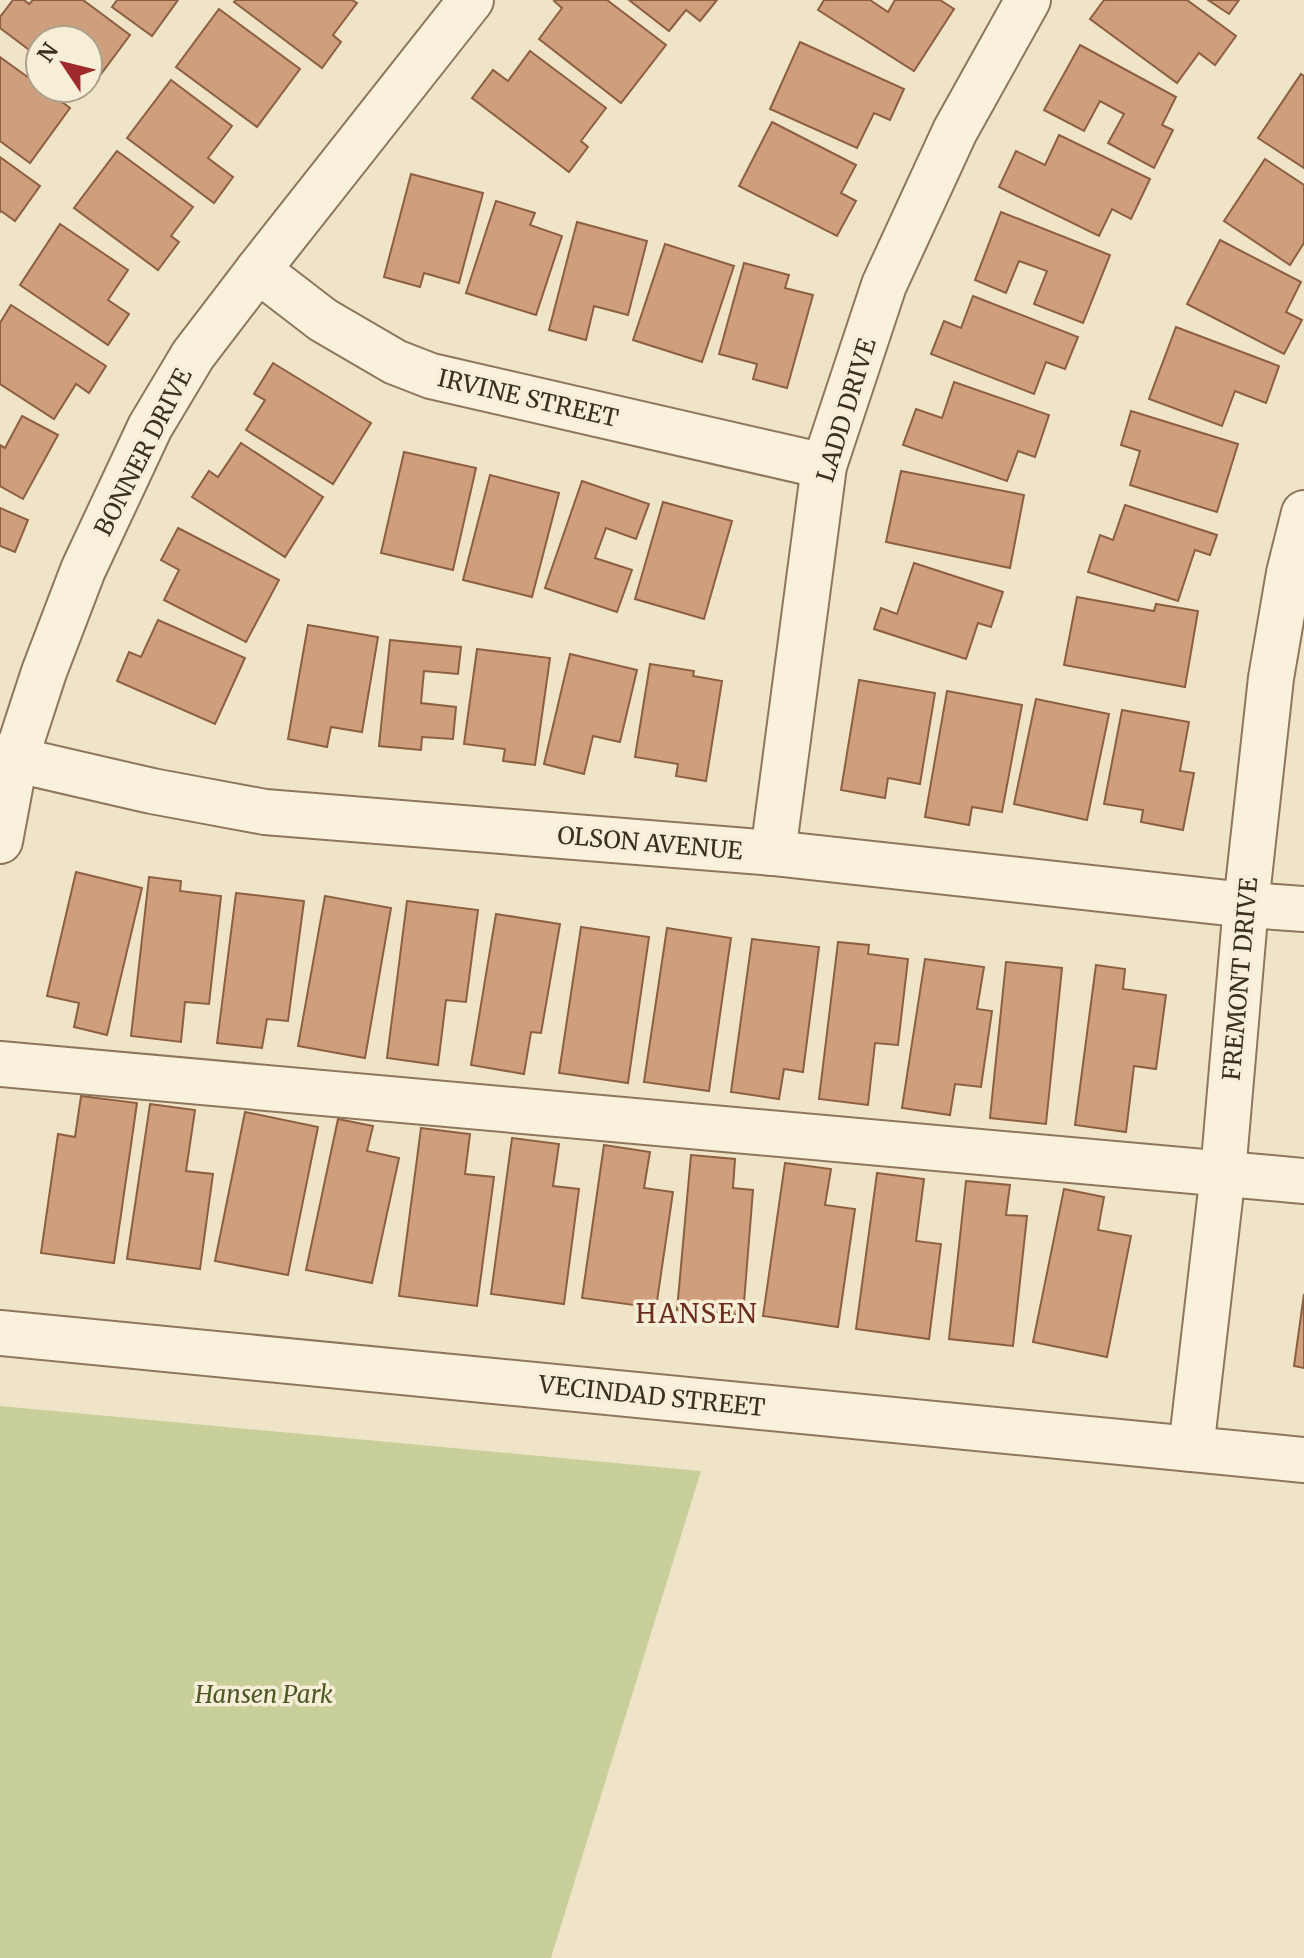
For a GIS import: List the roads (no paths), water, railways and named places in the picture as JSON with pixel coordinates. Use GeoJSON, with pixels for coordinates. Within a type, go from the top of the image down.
{"type":"FeatureCollection","features":[{"type":"Feature","properties":{"kind":"street","name":"BONNER DRIVE"},"geometry":{"type":"LineString","coordinates":[[0,841],[8,758],[83,570],[150,427],[193,355],[471,0]]}},
{"type":"Feature","properties":{"kind":"street","name":"LADD DRIVE"},"geometry":{"type":"LineString","coordinates":[[773,853],[824,466],[884,285],[955,131],[1028,0]]}},
{"type":"Feature","properties":{"kind":"street","name":"IRVINE STREET"},"geometry":{"type":"LineString","coordinates":[[258,270],[323,320],[395,362],[431,376],[824,466]]}},
{"type":"Feature","properties":{"kind":"street","name":"FREMONT DRIVE"},"geometry":{"type":"LineString","coordinates":[[1191,1449],[1223,1173],[1246,905],[1271,678],[1289,573],[1304,513]]}},
{"type":"Feature","properties":{"kind":"street","name":"OLSON AVENUE"},"geometry":{"type":"LineString","coordinates":[[8,758],[152,791],[265,812],[773,853],[1304,909]]}},
{"type":"Feature","properties":{"kind":"street"},"geometry":{"type":"LineString","coordinates":[[0,1064],[1304,1181]]}},
{"type":"Feature","properties":{"kind":"street","name":"VECINDAD STREET"},"geometry":{"type":"LineString","coordinates":[[0,1333],[1304,1460]]}},
{"type":"Feature","properties":{"kind":"district","name":"HANSEN"},"geometry":{"type":"Point","coordinates":[697,1313]}},
{"type":"Feature","properties":{"kind":"park label","name":"Hansen Park"},"geometry":{"type":"Point","coordinates":[264,1694]}}]}
